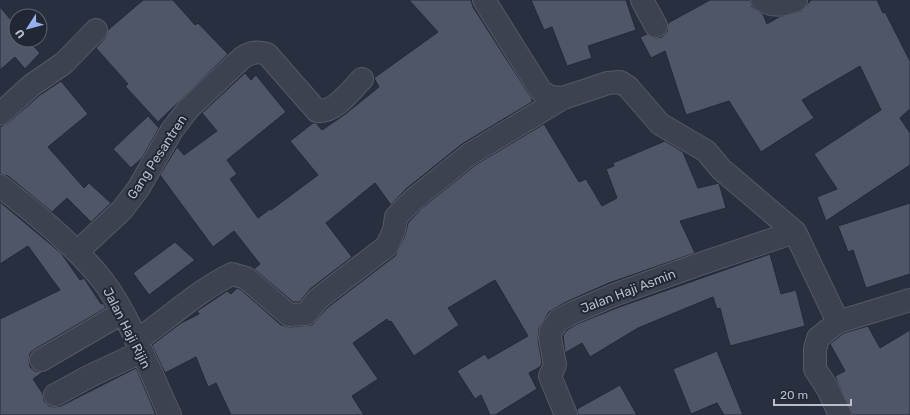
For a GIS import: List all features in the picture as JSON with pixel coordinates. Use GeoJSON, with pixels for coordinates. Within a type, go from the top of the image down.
{"type":"FeatureCollection","features":[{"type":"Feature","properties":{"kind":"street"},"geometry":{"type":"LineString","coordinates":[[484,0],[541,91],[550,97],[563,98]]}},
{"type":"Feature","properties":{"kind":"street"},"geometry":{"type":"LineString","coordinates":[[642,0],[656,26]]}},
{"type":"Feature","properties":{"kind":"street"},"geometry":{"type":"LineString","coordinates":[[762,0],[770,5],[780,5],[796,0]]}},
{"type":"Feature","properties":{"kind":"street"},"geometry":{"type":"LineString","coordinates":[[0,114],[32,85],[64,63],[96,30]]}},
{"type":"Feature","properties":{"kind":"street","name":"Gang Pesantren"},"geometry":{"type":"LineString","coordinates":[[77,252],[122,210],[142,182],[172,130],[189,108],[242,58],[250,53],[258,51],[267,54],[317,111],[325,112],[332,108],[362,79]]}},
{"type":"Feature","properties":{"kind":"street"},"geometry":{"type":"LineString","coordinates":[[55,395],[138,347],[197,295],[232,274],[246,278],[289,315],[306,314],[318,299],[387,246],[394,230],[396,217],[414,198],[470,154],[563,98],[608,84],[620,82],[628,87],[660,124],[706,151],[721,169],[795,232],[838,322]]}},
{"type":"Feature","properties":{"kind":"street","name":"Jalan Haji Rijin"},"geometry":{"type":"LineString","coordinates":[[0,186],[20,201],[77,252],[103,281],[122,313],[170,415]]}},
{"type":"Feature","properties":{"kind":"street","name":"Jalan Haji Asmin"},"geometry":{"type":"LineString","coordinates":[[566,415],[550,376],[555,365],[550,338],[552,330],[559,320],[614,295],[795,232]]}},
{"type":"Feature","properties":{"kind":"street"},"geometry":{"type":"LineString","coordinates":[[840,415],[828,389],[816,369],[815,349],[818,338],[838,322],[908,306]]}},
{"type":"Feature","properties":{"kind":"street"},"geometry":{"type":"LineString","coordinates":[[41,360],[122,313]]}},
{"type":"Feature","properties":{"kind":"building"},"geometry":{"type":"Polygon","coordinates":[[[143,0],[173,0],[195,25],[198,23],[228,54],[158,122],[125,86],[128,84],[96,48],[105,38],[108,30],[143,0]]]}},
{"type":"Feature","properties":{"kind":"building"},"geometry":{"type":"Polygon","coordinates":[[[409,0],[471,0],[473,7],[532,99],[532,102],[462,144],[406,189],[391,205],[375,183],[326,223],[352,257],[310,289],[300,302],[293,302],[254,269],[260,264],[234,231],[213,247],[160,175],[177,147],[184,155],[217,131],[202,113],[245,73],[251,80],[256,75],[286,112],[227,160],[237,174],[230,179],[258,218],[270,209],[271,210],[318,175],[290,141],[313,123],[316,123],[322,130],[344,115],[379,87],[374,78],[438,32],[409,0]]]}},
{"type":"Feature","properties":{"kind":"building"},"geometry":{"type":"Polygon","coordinates":[[[531,0],[626,0],[636,30],[588,46],[592,58],[567,66],[552,27],[544,30],[531,0]]]}},
{"type":"Feature","properties":{"kind":"building"},"geometry":{"type":"Polygon","coordinates":[[[710,0],[750,0],[752,7],[763,14],[767,24],[779,17],[801,11],[811,0],[877,0],[883,13],[885,12],[910,61],[910,109],[900,118],[910,133],[910,165],[826,221],[817,197],[837,189],[814,154],[881,110],[860,66],[802,100],[814,118],[761,152],[729,101],[686,115],[665,51],[651,58],[640,37],[647,34],[655,38],[662,37],[667,32],[668,23],[710,0]]]}},
{"type":"Feature","properties":{"kind":"building"},"geometry":{"type":"Polygon","coordinates":[[[0,7],[8,16],[8,48],[35,48],[40,53],[25,69],[15,57],[0,70],[0,7]]]}},
{"type":"Feature","properties":{"kind":"building"},"geometry":{"type":"Polygon","coordinates":[[[61,81],[88,114],[48,147],[84,188],[89,183],[111,203],[91,222],[67,198],[52,212],[8,176],[0,174],[0,127],[8,123],[40,95],[61,81]]]}},
{"type":"Feature","properties":{"kind":"building"},"geometry":{"type":"Polygon","coordinates":[[[148,116],[159,128],[142,158],[131,168],[113,149],[148,116]]]}},
{"type":"Feature","properties":{"kind":"building"},"geometry":{"type":"Polygon","coordinates":[[[544,124],[579,182],[586,179],[602,206],[617,198],[606,169],[614,166],[613,163],[665,141],[683,152],[698,188],[719,183],[726,208],[680,221],[695,253],[609,283],[566,302],[549,312],[539,328],[538,340],[542,363],[540,367],[529,373],[537,389],[495,415],[490,415],[481,395],[475,399],[457,371],[485,354],[488,359],[528,336],[495,280],[448,308],[459,325],[414,356],[391,321],[389,322],[387,319],[353,343],[378,379],[352,396],[364,415],[231,415],[216,383],[208,387],[196,357],[165,373],[152,345],[181,323],[199,314],[197,311],[227,291],[231,294],[237,288],[240,289],[281,325],[290,327],[312,325],[327,308],[395,256],[405,235],[408,223],[422,208],[477,164],[544,124]]]}},
{"type":"Feature","properties":{"kind":"building"},"geometry":{"type":"Polygon","coordinates":[[[0,202],[61,253],[80,280],[84,278],[101,304],[103,303],[106,308],[30,353],[30,367],[35,371],[43,372],[33,379],[43,394],[44,401],[49,406],[61,406],[136,368],[156,415],[0,415],[0,319],[60,290],[28,246],[0,264],[0,202]]]}},
{"type":"Feature","properties":{"kind":"building"},"geometry":{"type":"Polygon","coordinates":[[[910,203],[910,274],[866,288],[853,250],[848,252],[838,226],[910,203]]]}},
{"type":"Feature","properties":{"kind":"building"},"geometry":{"type":"Polygon","coordinates":[[[175,242],[195,260],[149,295],[133,273],[175,242]]]}},
{"type":"Feature","properties":{"kind":"building"},"geometry":{"type":"Polygon","coordinates":[[[770,254],[781,294],[796,290],[805,326],[730,346],[720,308],[717,309],[713,297],[638,328],[590,357],[582,343],[565,353],[563,335],[567,330],[577,324],[619,307],[770,254]]]}},
{"type":"Feature","properties":{"kind":"building"},"geometry":{"type":"Polygon","coordinates":[[[868,326],[880,348],[910,330],[910,415],[852,415],[835,376],[845,371],[830,344],[844,333],[868,326]]]}},
{"type":"Feature","properties":{"kind":"building"},"geometry":{"type":"Polygon","coordinates":[[[717,351],[743,415],[724,415],[717,403],[691,414],[673,369],[717,351]]]}},
{"type":"Feature","properties":{"kind":"building"},"geometry":{"type":"Polygon","coordinates":[[[620,385],[637,415],[578,415],[577,409],[620,385]]]}}]}
